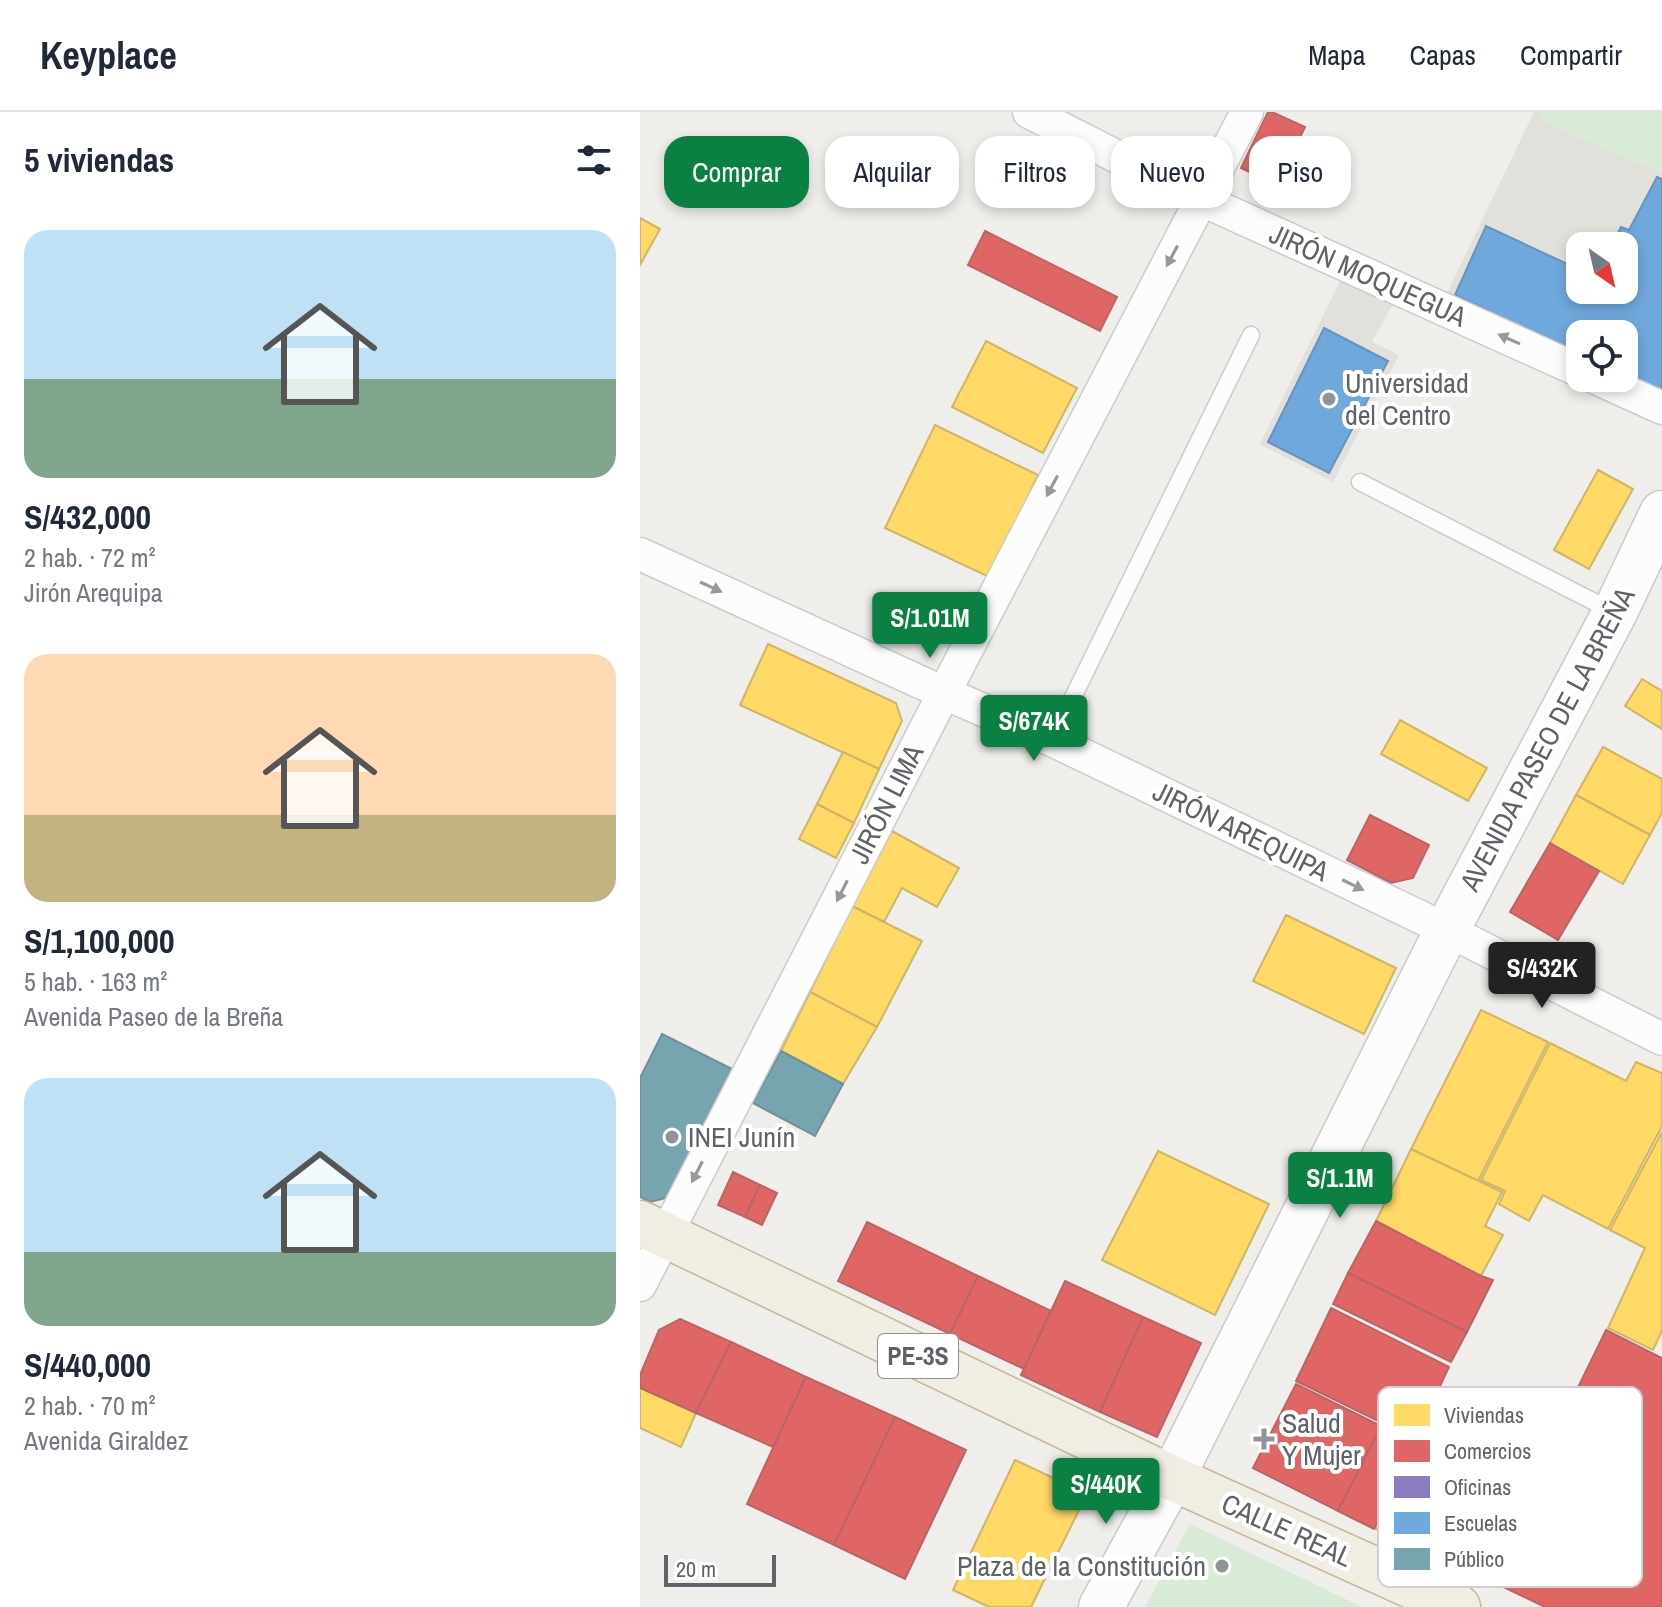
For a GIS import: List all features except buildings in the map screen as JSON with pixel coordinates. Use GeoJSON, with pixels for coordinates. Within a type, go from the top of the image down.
{"type":"FeatureCollection","features":[{"type":"Feature","properties":{"kind":"highway","name":"CALLE REAL"},"geometry":{"type":"LineString","coordinates":[[652,1229],[1172,1478],[1378,1571]]}},
{"type":"Feature","properties":{"kind":"highway","name":"CALLE REAL"},"geometry":{"type":"LineString","coordinates":[[1414,1587],[1458,1607]]}},
{"type":"Feature","properties":{"kind":"street","name":"JIRÓN MOQUEGUA"},"geometry":{"type":"LineString","coordinates":[[1029,112],[1111,154]]}},
{"type":"Feature","properties":{"kind":"street","name":"JIRÓN LIMA"},"geometry":{"type":"LineString","coordinates":[[1233,139],[1247,112]]}},
{"type":"Feature","properties":{"kind":"street","name":"JIRÓN LIMA"},"geometry":{"type":"LineString","coordinates":[[640,1285],[652,1229],[944,693],[1198,208]]}},
{"type":"Feature","properties":{"kind":"street","name":"JIRÓN MOQUEGUA"},"geometry":{"type":"LineString","coordinates":[[1220,208],[1566,365]]}},
{"type":"Feature","properties":{"kind":"street"},"geometry":{"type":"LineString","coordinates":[[1627,392],[1662,408]]}},
{"type":"Feature","properties":{"kind":"street","name":"AVENIDA PASEO DE LA BREÑA"},"geometry":{"type":"LineString","coordinates":[[1101,1607],[1172,1478],[1447,930],[1615,612],[1662,513]]}},
{"type":"Feature","properties":{"kind":"street","name":"JIRÓN AREQUIPA"},"geometry":{"type":"LineString","coordinates":[[640,554],[1052,740],[1447,930],[1662,1039]]}},
{"type":"Feature","properties":{"kind":"lane"},"geometry":{"type":"LineString","coordinates":[[1052,740],[1251,335]]}},
{"type":"Feature","properties":{"kind":"lane"},"geometry":{"type":"LineString","coordinates":[[1360,482],[1615,612]]}},
{"type":"Feature","properties":{"kind":"shaded area"},"geometry":{"type":"Polygon","coordinates":[[[1534,112],[1662,112],[1662,400],[1638,386],[1638,320],[1566,320],[1566,354],[1445,297],[1534,112]]]}},
{"type":"Feature","properties":{"kind":"shaded area","name":"Universidad del Centro"},"geometry":{"type":"Polygon","coordinates":[[[1341,279],[1393,304],[1372,342],[1399,355],[1333,482],[1260,444],[1341,279]]]}},
{"type":"Feature","properties":{"kind":"green space"},"geometry":{"type":"Polygon","coordinates":[[[1542,112],[1662,112],[1662,174],[1538,120],[1542,112]]]}},
{"type":"Feature","properties":{"kind":"green space","name":"Plaza de la Constitución"},"geometry":{"type":"Polygon","coordinates":[[[1190,1524],[1362,1607],[1145,1607],[1190,1524]]]}},
{"type":"Feature","properties":{"kind":"place","name":"Universidad del Centro"},"geometry":{"type":"Point","coordinates":[1329,399]}},
{"type":"Feature","properties":{"kind":"place","name":"INEI Junín"},"geometry":{"type":"Point","coordinates":[672,1137]}},
{"type":"Feature","properties":{"kind":"place","name":"Salud Y Mujer"},"geometry":{"type":"Point","coordinates":[1264,1439]}},
{"type":"Feature","properties":{"kind":"place","name":"Plaza de la Constitución"},"geometry":{"type":"Point","coordinates":[1222,1566]}}]}
